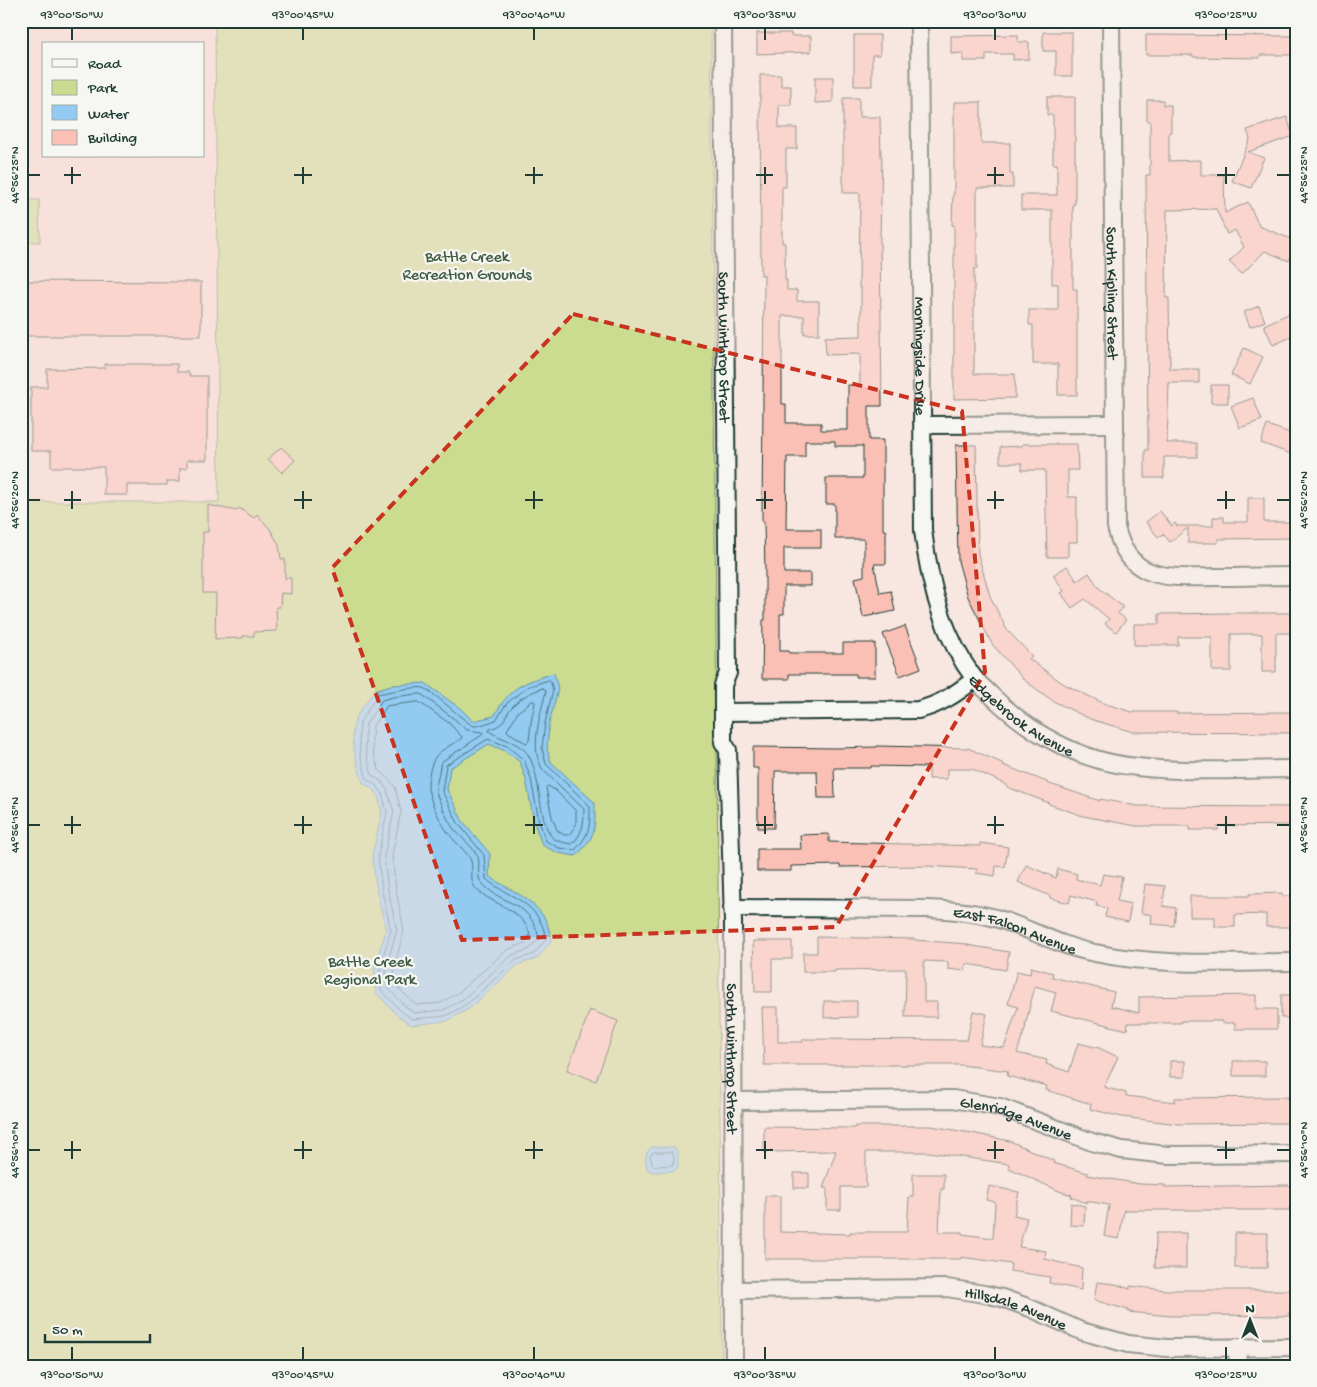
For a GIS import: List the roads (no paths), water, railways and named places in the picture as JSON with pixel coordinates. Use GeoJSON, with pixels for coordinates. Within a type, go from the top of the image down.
{"type":"FeatureCollection","features":[{"type":"Feature","properties":{"kind":"street","name":"South Winthrop Street"},"geometry":{"type":"LineString","coordinates":[[723,21],[728,673],[724,685],[729,712],[724,742],[728,750],[732,908],[734,1366]]}},
{"type":"Feature","properties":{"kind":"street","name":"Morningside Drive"},"geometry":{"type":"LineString","coordinates":[[919,21],[923,530],[927,564],[934,594],[944,623],[975,679]]}},
{"type":"Feature","properties":{"kind":"street","name":"South Kipling Street"},"geometry":{"type":"LineString","coordinates":[[1111,21],[1114,424],[1116,527],[1119,542],[1134,562],[1146,570],[1167,577],[1296,576]]}},
{"type":"Feature","properties":{"kind":"street"},"geometry":{"type":"LineString","coordinates":[[923,425],[1114,424]]}},
{"type":"Feature","properties":{"kind":"street","name":"Edgebrook Avenue"},"geometry":{"type":"LineString","coordinates":[[729,712],[918,710],[936,705],[975,679],[1002,706],[1032,729],[1081,754],[1110,763],[1168,769],[1296,769]]}},
{"type":"Feature","properties":{"kind":"street","name":"East Falcon Avenue"},"geometry":{"type":"LineString","coordinates":[[732,908],[927,908],[958,911],[1001,920],[1059,943],[1093,953],[1134,960],[1169,963],[1296,962]]}},
{"type":"Feature","properties":{"kind":"street","name":"Glenridge Avenue"},"geometry":{"type":"LineString","coordinates":[[734,1101],[953,1099],[1000,1107],[1092,1142],[1122,1150],[1168,1155],[1296,1154]]}},
{"type":"Feature","properties":{"kind":"street","name":"Hillsdale Avenue"},"geometry":{"type":"LineString","coordinates":[[734,1290],[931,1288],[961,1290],[1012,1302],[1081,1331],[1115,1342],[1153,1347],[1296,1347]]}},
{"type":"Feature","properties":{"kind":"street"},"geometry":{"type":"LineString","coordinates":[[1238,1347],[1238,1366]]}},
{"type":"Feature","properties":{"kind":"water"},"geometry":{"type":"Polygon","coordinates":[[[554,673],[558,689],[549,724],[547,749],[551,762],[595,803],[593,832],[583,849],[576,856],[558,853],[542,845],[534,822],[526,780],[520,762],[505,751],[489,744],[450,768],[447,789],[462,820],[490,854],[489,876],[525,898],[538,910],[545,919],[552,940],[537,959],[519,964],[470,1008],[447,1021],[411,1025],[397,1015],[376,993],[374,966],[386,931],[377,893],[372,855],[382,813],[378,796],[374,790],[363,783],[358,768],[353,744],[355,720],[375,690],[391,685],[425,683],[461,709],[473,721],[494,716],[506,698],[518,687],[554,673]]]}},
{"type":"Feature","properties":{"kind":"water"},"geometry":{"type":"Polygon","coordinates":[[[652,1147],[674,1147],[678,1152],[678,1167],[674,1171],[653,1172],[647,1169],[646,1155],[652,1147]]]}},
{"type":"Feature","properties":{"kind":"park label","name":"Battle Creek Recreation Grounds"},"geometry":{"type":"Point","coordinates":[467,264]}},
{"type":"Feature","properties":{"kind":"park label","name":"Battle Creek Regional Park"},"geometry":{"type":"Point","coordinates":[370,969]}}]}
